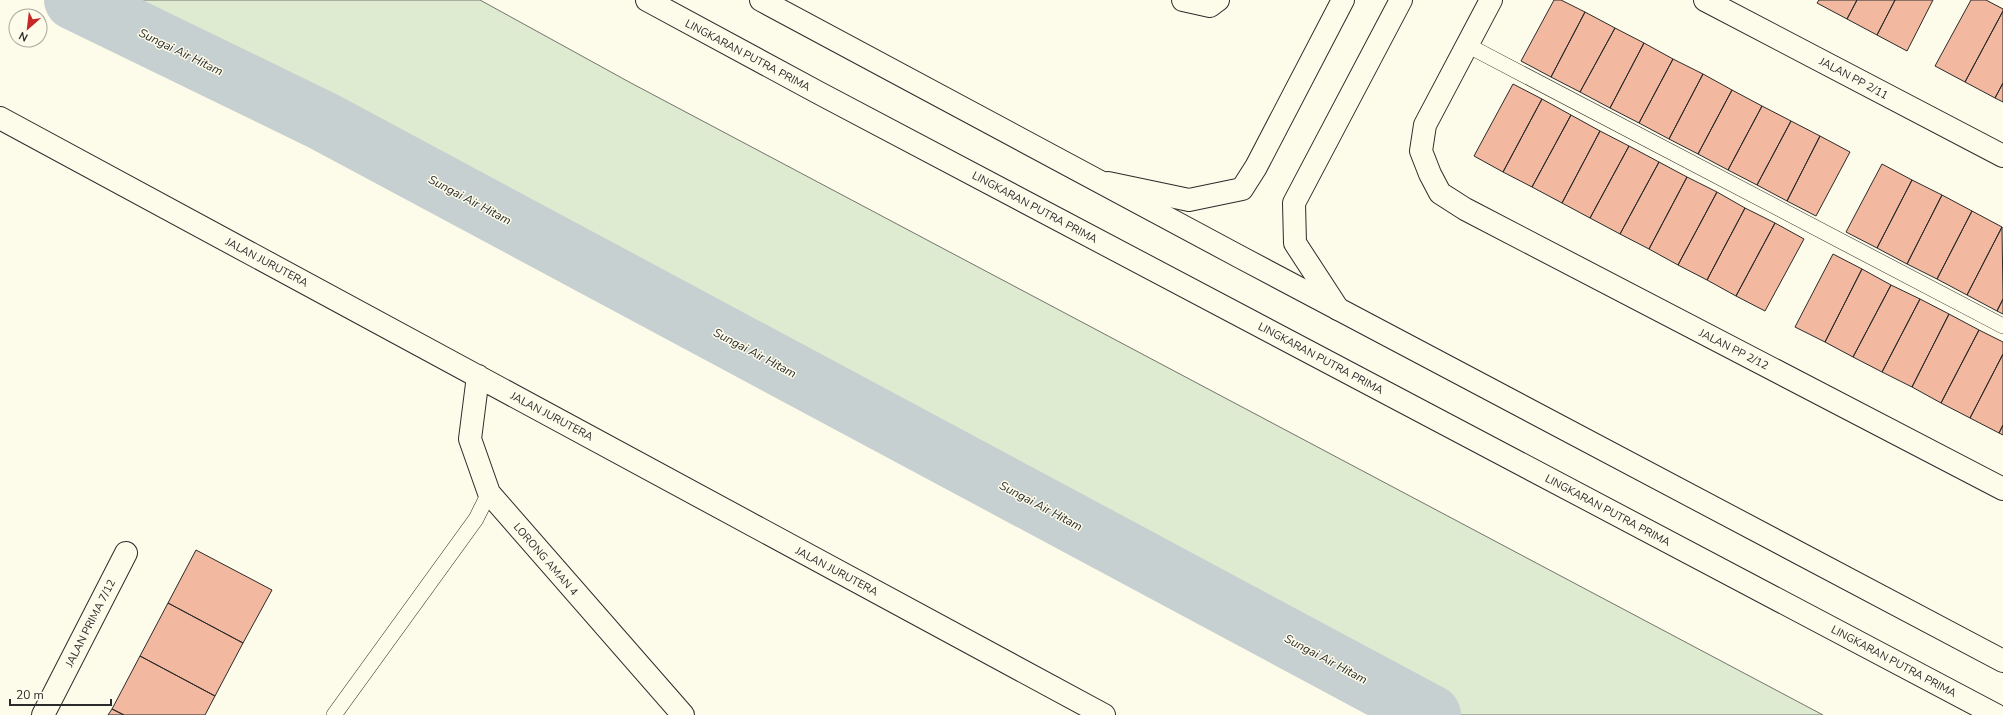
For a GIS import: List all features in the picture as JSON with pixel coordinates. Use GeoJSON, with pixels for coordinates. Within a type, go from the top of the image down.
{"type":"FeatureCollection","features":[{"type":"Feature","properties":{"kind":"street","name":"LINGKARAN PUTRA PRIMA"},"geometry":{"type":"LineString","coordinates":[[647,0],[819,93],[1996,715]]}},
{"type":"Feature","properties":{"kind":"street"},"geometry":{"type":"LineString","coordinates":[[761,0],[1338,309],[2003,661]]}},
{"type":"Feature","properties":{"kind":"street"},"geometry":{"type":"LineString","coordinates":[[1183,0],[1210,6],[1218,0]]}},
{"type":"Feature","properties":{"kind":"street"},"geometry":{"type":"LineString","coordinates":[[1100,182],[1189,200],[1242,189],[1256,167],[1343,0]]}},
{"type":"Feature","properties":{"kind":"street"},"geometry":{"type":"LineString","coordinates":[[1338,309],[1295,243],[1294,203],[1401,0]]}},
{"type":"Feature","properties":{"kind":"street","name":"JALAN PP 2/12"},"geometry":{"type":"LineString","coordinates":[[1491,0],[1425,125],[1422,151],[1430,174],[1440,193],[1465,210],[2003,489]]}},
{"type":"Feature","properties":{"kind":"street","name":"JALAN PP 2/11"},"geometry":{"type":"LineString","coordinates":[[1705,0],[2003,156]]}},
{"type":"Feature","properties":{"kind":"street","name":"JALAN JURUTERA"},"geometry":{"type":"LineString","coordinates":[[0,118],[1104,715]]}},
{"type":"Feature","properties":{"kind":"street","name":"LORONG AMAN 4"},"geometry":{"type":"LineString","coordinates":[[478,376],[470,439],[489,493],[683,715]]}},
{"type":"Feature","properties":{"kind":"street","name":"JALAN PRIMA 7/12"},"geometry":{"type":"LineString","coordinates":[[43,715],[126,553]]}},
{"type":"Feature","properties":{"kind":"lane"},"geometry":{"type":"LineString","coordinates":[[1467,45],[2003,326]]}},
{"type":"Feature","properties":{"kind":"lane"},"geometry":{"type":"LineString","coordinates":[[334,715],[476,519],[489,493]]}},
{"type":"Feature","properties":{"kind":"green space"},"geometry":{"type":"Polygon","coordinates":[[[58,0],[480,0],[631,83],[1823,715],[1388,715],[535,261],[58,0]]]}},
{"type":"Feature","properties":{"kind":"building"},"geometry":{"type":"Polygon","coordinates":[[[1554,0],[1561,0],[1585,12],[1551,77],[1521,61],[1554,0]]]}},
{"type":"Feature","properties":{"kind":"building"},"geometry":{"type":"Polygon","coordinates":[[[1819,0],[1857,0],[1847,19],[1817,3],[1819,0]]]}},
{"type":"Feature","properties":{"kind":"building"},"geometry":{"type":"Polygon","coordinates":[[[1857,0],[1895,0],[1877,35],[1847,19],[1857,0]]]}},
{"type":"Feature","properties":{"kind":"building"},"geometry":{"type":"Polygon","coordinates":[[[1895,0],[1933,0],[1907,51],[1877,35],[1895,0]]]}},
{"type":"Feature","properties":{"kind":"building"},"geometry":{"type":"Polygon","coordinates":[[[1971,0],[1986,0],[2003,9],[2003,11],[1965,82],[1935,66],[1971,0]]]}},
{"type":"Feature","properties":{"kind":"building"},"geometry":{"type":"Polygon","coordinates":[[[2003,11],[2003,83],[1995,98],[1965,82],[2003,11]]]}},
{"type":"Feature","properties":{"kind":"building"},"geometry":{"type":"Polygon","coordinates":[[[1585,12],[1615,28],[1580,92],[1551,77],[1585,12]]]}},
{"type":"Feature","properties":{"kind":"building"},"geometry":{"type":"Polygon","coordinates":[[[1615,28],[1644,43],[1610,108],[1580,92],[1615,28]]]}},
{"type":"Feature","properties":{"kind":"building"},"geometry":{"type":"Polygon","coordinates":[[[1644,43],[1673,59],[1639,123],[1610,108],[1644,43]]]}},
{"type":"Feature","properties":{"kind":"building"},"geometry":{"type":"Polygon","coordinates":[[[1673,59],[1703,74],[1669,139],[1639,123],[1673,59]]]}},
{"type":"Feature","properties":{"kind":"building"},"geometry":{"type":"Polygon","coordinates":[[[1703,74],[1732,90],[1698,154],[1669,139],[1703,74]]]}},
{"type":"Feature","properties":{"kind":"building"},"geometry":{"type":"Polygon","coordinates":[[[2003,83],[2003,102],[1995,98],[2003,83]]]}},
{"type":"Feature","properties":{"kind":"building"},"geometry":{"type":"Polygon","coordinates":[[[1513,84],[1542,99],[1503,172],[1474,156],[1513,84]]]}},
{"type":"Feature","properties":{"kind":"building"},"geometry":{"type":"Polygon","coordinates":[[[1732,90],[1762,106],[1728,170],[1698,154],[1732,90]]]}},
{"type":"Feature","properties":{"kind":"building"},"geometry":{"type":"Polygon","coordinates":[[[1542,99],[1571,115],[1532,187],[1503,172],[1542,99]]]}},
{"type":"Feature","properties":{"kind":"building"},"geometry":{"type":"Polygon","coordinates":[[[1762,106],[1791,121],[1757,185],[1728,170],[1762,106]]]}},
{"type":"Feature","properties":{"kind":"building"},"geometry":{"type":"Polygon","coordinates":[[[1571,115],[1600,131],[1562,203],[1532,187],[1571,115]]]}},
{"type":"Feature","properties":{"kind":"building"},"geometry":{"type":"Polygon","coordinates":[[[1791,121],[1820,136],[1787,201],[1757,185],[1791,121]]]}},
{"type":"Feature","properties":{"kind":"building"},"geometry":{"type":"Polygon","coordinates":[[[1600,131],[1629,146],[1590,218],[1562,203],[1600,131]]]}},
{"type":"Feature","properties":{"kind":"building"},"geometry":{"type":"Polygon","coordinates":[[[1820,136],[1850,152],[1816,216],[1787,201],[1820,136]]]}},
{"type":"Feature","properties":{"kind":"building"},"geometry":{"type":"Polygon","coordinates":[[[1629,146],[1659,162],[1620,234],[1590,218],[1629,146]]]}},
{"type":"Feature","properties":{"kind":"building"},"geometry":{"type":"Polygon","coordinates":[[[1659,162],[1687,177],[1649,249],[1620,234],[1659,162]]]}},
{"type":"Feature","properties":{"kind":"building"},"geometry":{"type":"Polygon","coordinates":[[[1882,164],[1912,180],[1877,248],[1846,232],[1882,164]]]}},
{"type":"Feature","properties":{"kind":"building"},"geometry":{"type":"Polygon","coordinates":[[[1687,177],[1717,192],[1678,265],[1649,249],[1687,177]]]}},
{"type":"Feature","properties":{"kind":"building"},"geometry":{"type":"Polygon","coordinates":[[[1912,180],[1942,195],[1907,264],[1877,248],[1912,180]]]}},
{"type":"Feature","properties":{"kind":"building"},"geometry":{"type":"Polygon","coordinates":[[[1717,192],[1745,208],[1707,280],[1678,265],[1717,192]]]}},
{"type":"Feature","properties":{"kind":"building"},"geometry":{"type":"Polygon","coordinates":[[[1942,195],[1972,211],[1937,279],[1907,264],[1942,195]]]}},
{"type":"Feature","properties":{"kind":"building"},"geometry":{"type":"Polygon","coordinates":[[[1745,208],[1775,223],[1736,296],[1707,280],[1745,208]]]}},
{"type":"Feature","properties":{"kind":"building"},"geometry":{"type":"Polygon","coordinates":[[[1972,211],[2002,227],[1967,295],[1937,279],[1972,211]]]}},
{"type":"Feature","properties":{"kind":"building"},"geometry":{"type":"Polygon","coordinates":[[[1775,223],[1804,239],[1765,311],[1736,296],[1775,223]]]}},
{"type":"Feature","properties":{"kind":"building"},"geometry":{"type":"Polygon","coordinates":[[[2002,227],[2003,299],[1997,311],[1967,295],[2002,227]]]}},
{"type":"Feature","properties":{"kind":"building"},"geometry":{"type":"Polygon","coordinates":[[[1833,254],[1862,269],[1825,342],[1795,327],[1833,254]]]}},
{"type":"Feature","properties":{"kind":"building"},"geometry":{"type":"Polygon","coordinates":[[[1862,269],[1891,285],[1853,357],[1825,342],[1862,269]]]}},
{"type":"Feature","properties":{"kind":"building"},"geometry":{"type":"Polygon","coordinates":[[[1891,285],[1920,299],[1882,372],[1853,357],[1891,285]]]}},
{"type":"Feature","properties":{"kind":"building"},"geometry":{"type":"Polygon","coordinates":[[[1920,299],[1949,314],[1912,387],[1882,372],[1920,299]]]}},
{"type":"Feature","properties":{"kind":"building"},"geometry":{"type":"Polygon","coordinates":[[[2003,299],[2003,314],[1997,311],[2003,299]]]}},
{"type":"Feature","properties":{"kind":"building"},"geometry":{"type":"Polygon","coordinates":[[[1949,314],[1979,330],[1941,403],[1912,387],[1949,314]]]}},
{"type":"Feature","properties":{"kind":"building"},"geometry":{"type":"Polygon","coordinates":[[[1979,330],[2003,342],[2003,354],[1970,418],[1941,403],[1979,330]]]}},
{"type":"Feature","properties":{"kind":"building"},"geometry":{"type":"Polygon","coordinates":[[[2003,354],[2003,425],[1999,433],[1970,418],[2003,354]]]}},
{"type":"Feature","properties":{"kind":"building"},"geometry":{"type":"Polygon","coordinates":[[[2003,425],[2003,435],[1999,433],[2003,425]]]}},
{"type":"Feature","properties":{"kind":"building"},"geometry":{"type":"Polygon","coordinates":[[[196,550],[272,590],[243,643],[168,603],[196,550]]]}},
{"type":"Feature","properties":{"kind":"building"},"geometry":{"type":"Polygon","coordinates":[[[168,603],[243,643],[215,696],[140,656],[168,603]]]}},
{"type":"Feature","properties":{"kind":"building"},"geometry":{"type":"Polygon","coordinates":[[[140,656],[215,696],[205,715],[124,715],[112,709],[140,656]]]}},
{"type":"Feature","properties":{"kind":"building"},"geometry":{"type":"Polygon","coordinates":[[[112,709],[124,715],[108,715],[112,709]]]}},
{"type":"Feature","properties":{"kind":"waterway","name":"Sungai Air Hitam"},"geometry":{"type":"LineString","coordinates":[[74,0],[323,121],[1431,715]]}}]}
